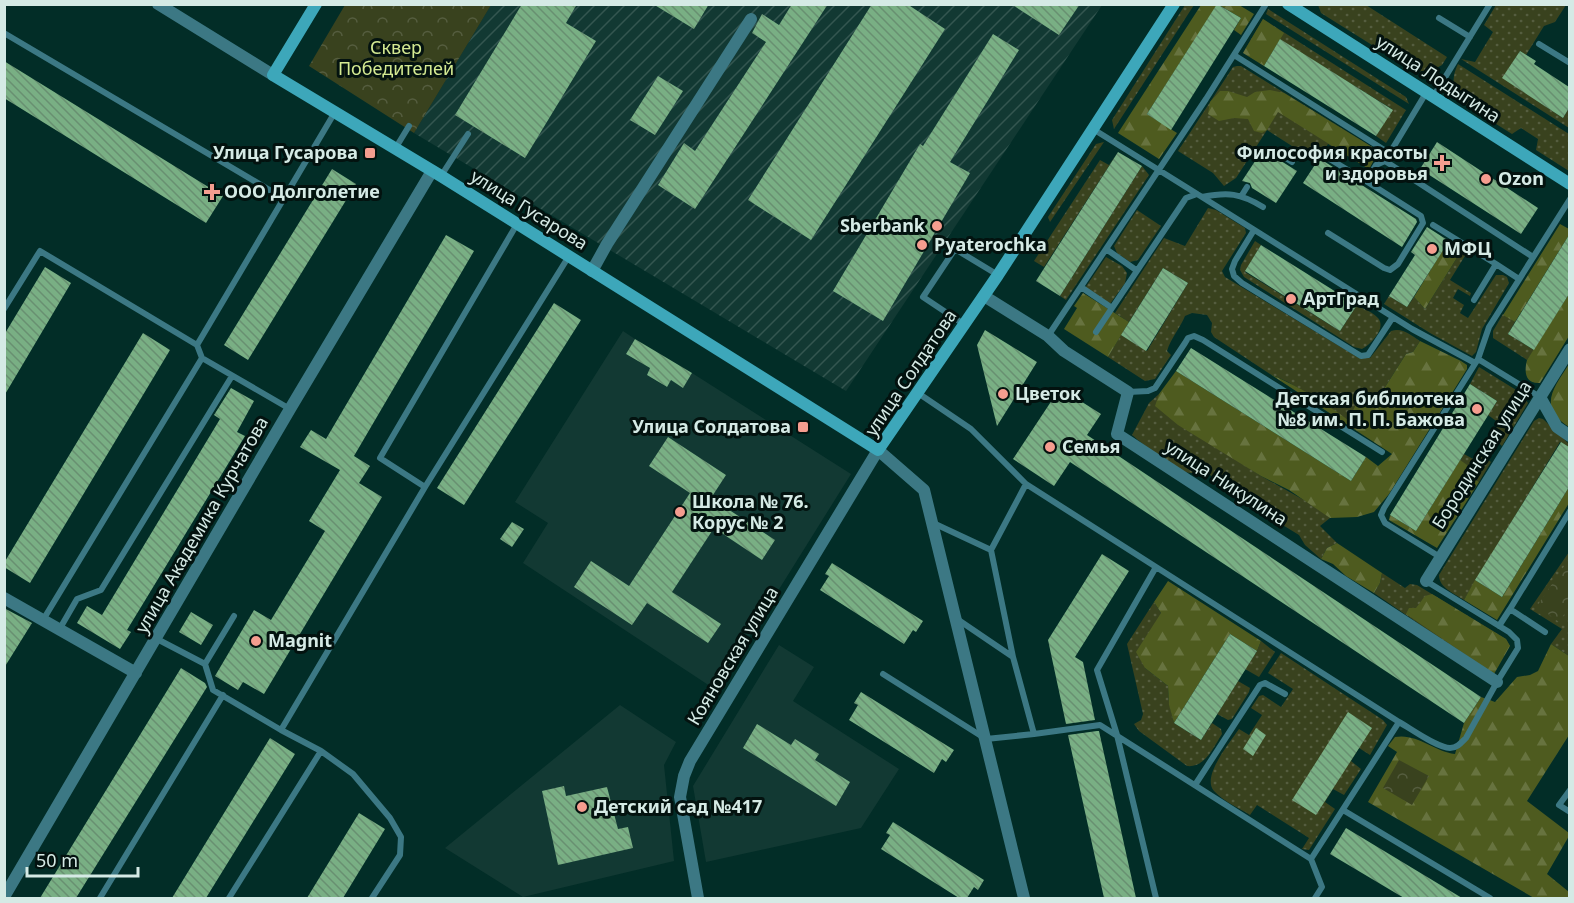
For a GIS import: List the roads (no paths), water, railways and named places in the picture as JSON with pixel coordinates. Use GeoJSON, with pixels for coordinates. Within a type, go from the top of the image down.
{"type":"FeatureCollection","features":[{"type":"Feature","properties":{"kind":"street","name":"улица Гусарова"},"geometry":{"type":"LineString","coordinates":[[158,4],[569,256],[879,450]]}},
{"type":"Feature","properties":{"kind":"street"},"geometry":{"type":"LineString","coordinates":[[273,75],[316,4]]}},
{"type":"Feature","properties":{"kind":"street","name":"улица Солдатова"},"geometry":{"type":"LineString","coordinates":[[1024,898],[924,490],[879,450],[965,325],[1174,4]]}},
{"type":"Feature","properties":{"kind":"street","name":"улица Лодыгина"},"geometry":{"type":"LineString","coordinates":[[1288,4],[1569,184]]}},
{"type":"Feature","properties":{"kind":"street"},"geometry":{"type":"LineString","coordinates":[[592,271],[613,234],[751,19]]}},
{"type":"Feature","properties":{"kind":"street","name":"улица Академика Курчатова"},"geometry":{"type":"LineString","coordinates":[[4,897],[290,409],[436,174]]}},
{"type":"Feature","properties":{"kind":"street"},"geometry":{"type":"LineString","coordinates":[[984,296],[1048,336],[1064,351],[1128,392]]}},
{"type":"Feature","properties":{"kind":"street","name":"Бородинская улица"},"geometry":{"type":"LineString","coordinates":[[1426,581],[1569,349]]}},
{"type":"Feature","properties":{"kind":"street","name":"улица Никулина"},"geometry":{"type":"LineString","coordinates":[[1128,392],[1117,434],[1497,682]]}},
{"type":"Feature","properties":{"kind":"street"},"geometry":{"type":"LineString","coordinates":[[1540,397],[1557,427],[1569,436]]}},
{"type":"Feature","properties":{"kind":"street","name":"Кояновская улица"},"geometry":{"type":"LineString","coordinates":[[698,898],[680,797],[690,761],[879,450]]}},
{"type":"Feature","properties":{"kind":"street"},"geometry":{"type":"LineString","coordinates":[[4,598],[136,673]]}},
{"type":"Feature","properties":{"kind":"lane"},"geometry":{"type":"LineString","coordinates":[[1048,336],[1266,4]]}},
{"type":"Feature","properties":{"kind":"lane"},"geometry":{"type":"LineString","coordinates":[[1366,181],[1376,165],[1385,161],[1490,4]]}},
{"type":"Feature","properties":{"kind":"lane"},"geometry":{"type":"LineString","coordinates":[[1439,18],[1470,37]]}},
{"type":"Feature","properties":{"kind":"lane"},"geometry":{"type":"LineString","coordinates":[[4,33],[284,198]]}},
{"type":"Feature","properties":{"kind":"lane"},"geometry":{"type":"LineString","coordinates":[[1539,44],[1569,63]]}},
{"type":"Feature","properties":{"kind":"lane"},"geometry":{"type":"LineString","coordinates":[[1234,55],[1389,153]]}},
{"type":"Feature","properties":{"kind":"lane"},"geometry":{"type":"LineString","coordinates":[[197,345],[335,112]]}},
{"type":"Feature","properties":{"kind":"lane"},"geometry":{"type":"LineString","coordinates":[[395,149],[409,126]]}},
{"type":"Feature","properties":{"kind":"lane"},"geometry":{"type":"LineString","coordinates":[[1093,129],[1393,317],[1540,397]]}},
{"type":"Feature","properties":{"kind":"lane"},"geometry":{"type":"LineString","coordinates":[[436,174],[468,134]]}},
{"type":"Feature","properties":{"kind":"lane"},"geometry":{"type":"LineString","coordinates":[[1268,154],[1273,150],[1292,162]]}},
{"type":"Feature","properties":{"kind":"lane"},"geometry":{"type":"LineString","coordinates":[[1328,233],[1390,270],[1398,264],[1423,223],[1421,216],[1329,158]]}},
{"type":"Feature","properties":{"kind":"lane"},"geometry":{"type":"LineString","coordinates":[[1385,161],[1533,257]]}},
{"type":"Feature","properties":{"kind":"lane"},"geometry":{"type":"LineString","coordinates":[[1242,195],[1247,187]]}},
{"type":"Feature","properties":{"kind":"lane"},"geometry":{"type":"LineString","coordinates":[[1096,333],[1186,198],[1220,193],[1242,195],[1263,207]]}},
{"type":"Feature","properties":{"kind":"lane"},"geometry":{"type":"LineString","coordinates":[[1440,557],[1384,523],[1381,515],[1477,361],[1489,327],[1569,199]]}},
{"type":"Feature","properties":{"kind":"lane"},"geometry":{"type":"LineString","coordinates":[[425,487],[380,458],[517,224]]}},
{"type":"Feature","properties":{"kind":"lane"},"geometry":{"type":"LineString","coordinates":[[1433,225],[1519,279]]}},
{"type":"Feature","properties":{"kind":"lane"},"geometry":{"type":"LineString","coordinates":[[1254,230],[1232,269],[1234,276],[1242,284],[1361,356],[1368,355],[1393,317]]}},
{"type":"Feature","properties":{"kind":"lane"},"geometry":{"type":"LineString","coordinates":[[965,325],[923,297],[955,249],[998,275]]}},
{"type":"Feature","properties":{"kind":"lane"},"geometry":{"type":"LineString","coordinates":[[1106,249],[1136,270]]}},
{"type":"Feature","properties":{"kind":"lane"},"geometry":{"type":"LineString","coordinates":[[4,309],[40,251],[197,345],[202,358],[290,409]]}},
{"type":"Feature","properties":{"kind":"lane"},"geometry":{"type":"LineString","coordinates":[[281,730],[425,487],[569,256]]}},
{"type":"Feature","properties":{"kind":"lane"},"geometry":{"type":"LineString","coordinates":[[1474,300],[1496,264]]}},
{"type":"Feature","properties":{"kind":"lane"},"geometry":{"type":"LineString","coordinates":[[1081,287],[1112,308]]}},
{"type":"Feature","properties":{"kind":"lane"},"geometry":{"type":"LineString","coordinates":[[1128,392],[1148,391],[1155,387],[1188,338],[1194,336],[1382,452]]}},
{"type":"Feature","properties":{"kind":"lane"},"geometry":{"type":"LineString","coordinates":[[43,620],[202,358]]}},
{"type":"Feature","properties":{"kind":"lane"},"geometry":{"type":"LineString","coordinates":[[59,630],[76,599],[101,590],[232,376]]}},
{"type":"Feature","properties":{"kind":"lane"},"geometry":{"type":"LineString","coordinates":[[918,393],[971,429],[1026,484],[1399,722],[1438,745],[1449,748],[1458,746],[1466,738],[1518,648],[1517,640],[1499,626],[1426,581]]}},
{"type":"Feature","properties":{"kind":"lane"},"geometry":{"type":"LineString","coordinates":[[1026,484],[991,550],[1013,657],[1035,734]]}},
{"type":"Feature","properties":{"kind":"lane"},"geometry":{"type":"LineString","coordinates":[[1499,626],[1569,511]]}},
{"type":"Feature","properties":{"kind":"lane"},"geometry":{"type":"LineString","coordinates":[[931,521],[991,550]]}},
{"type":"Feature","properties":{"kind":"lane"},"geometry":{"type":"LineString","coordinates":[[1156,567],[1097,670],[1117,735],[1156,898]]}},
{"type":"Feature","properties":{"kind":"lane"},"geometry":{"type":"LineString","coordinates":[[1510,609],[1545,632]]}},
{"type":"Feature","properties":{"kind":"lane"},"geometry":{"type":"LineString","coordinates":[[205,664],[234,616]]}},
{"type":"Feature","properties":{"kind":"lane"},"geometry":{"type":"LineString","coordinates":[[954,617],[1013,657]]}},
{"type":"Feature","properties":{"kind":"lane"},"geometry":{"type":"LineString","coordinates":[[157,639],[205,664],[213,690],[321,751],[353,774],[390,818],[401,837],[400,855],[372,898]]}},
{"type":"Feature","properties":{"kind":"lane"},"geometry":{"type":"LineString","coordinates":[[883,674],[986,739],[1100,724],[1311,859],[1322,887],[1315,898]]}},
{"type":"Feature","properties":{"kind":"lane"},"geometry":{"type":"LineString","coordinates":[[1196,785],[1260,684],[1265,683],[1285,694]]}},
{"type":"Feature","properties":{"kind":"lane"},"geometry":{"type":"LineString","coordinates":[[100,898],[223,695]]}},
{"type":"Feature","properties":{"kind":"lane"},"geometry":{"type":"LineString","coordinates":[[1311,859],[1399,722]]}},
{"type":"Feature","properties":{"kind":"lane"},"geometry":{"type":"LineString","coordinates":[[229,898],[321,751]]}},
{"type":"Feature","properties":{"kind":"lane"},"geometry":{"type":"LineString","coordinates":[[1569,790],[1559,806],[1569,812]]}},
{"type":"Feature","properties":{"kind":"lane"},"geometry":{"type":"LineString","coordinates":[[1343,810],[1490,898]]}},
{"type":"Feature","properties":{"kind":"place","name":"Улица Гусарова"},"geometry":{"type":"Point","coordinates":[370,153]}},
{"type":"Feature","properties":{"kind":"place","name":"Философия красоты и здоровья"},"geometry":{"type":"Point","coordinates":[1442,163]}},
{"type":"Feature","properties":{"kind":"place","name":"Ozon"},"geometry":{"type":"Point","coordinates":[1486,179]}},
{"type":"Feature","properties":{"kind":"place","name":"ООО Долголетие"},"geometry":{"type":"Point","coordinates":[212,192]}},
{"type":"Feature","properties":{"kind":"place","name":"Sberbank"},"geometry":{"type":"Point","coordinates":[937,226]}},
{"type":"Feature","properties":{"kind":"place","name":"Pyaterochka"},"geometry":{"type":"Point","coordinates":[922,245]}},
{"type":"Feature","properties":{"kind":"place","name":"МФЦ"},"geometry":{"type":"Point","coordinates":[1432,249]}},
{"type":"Feature","properties":{"kind":"place","name":"АртГрад"},"geometry":{"type":"Point","coordinates":[1291,299]}},
{"type":"Feature","properties":{"kind":"place","name":"Цветок"},"geometry":{"type":"Point","coordinates":[1003,394]}},
{"type":"Feature","properties":{"kind":"place","name":"Детская библиотека №8 им. П. П. Бажова"},"geometry":{"type":"Point","coordinates":[1477,409]}},
{"type":"Feature","properties":{"kind":"place","name":"Улица Солдатова"},"geometry":{"type":"Point","coordinates":[803,427]}},
{"type":"Feature","properties":{"kind":"place","name":"Семья"},"geometry":{"type":"Point","coordinates":[1050,447]}},
{"type":"Feature","properties":{"kind":"place","name":"Школа № 76. Корус № 2"},"geometry":{"type":"Point","coordinates":[680,512]}},
{"type":"Feature","properties":{"kind":"place","name":"Magnit"},"geometry":{"type":"Point","coordinates":[256,641]}},
{"type":"Feature","properties":{"kind":"place","name":"Детский сад №417"},"geometry":{"type":"Point","coordinates":[582,807]}},
{"type":"Feature","properties":{"kind":"park label","name":"Сквер Победителей"},"geometry":{"type":"Point","coordinates":[396,58]}}]}
